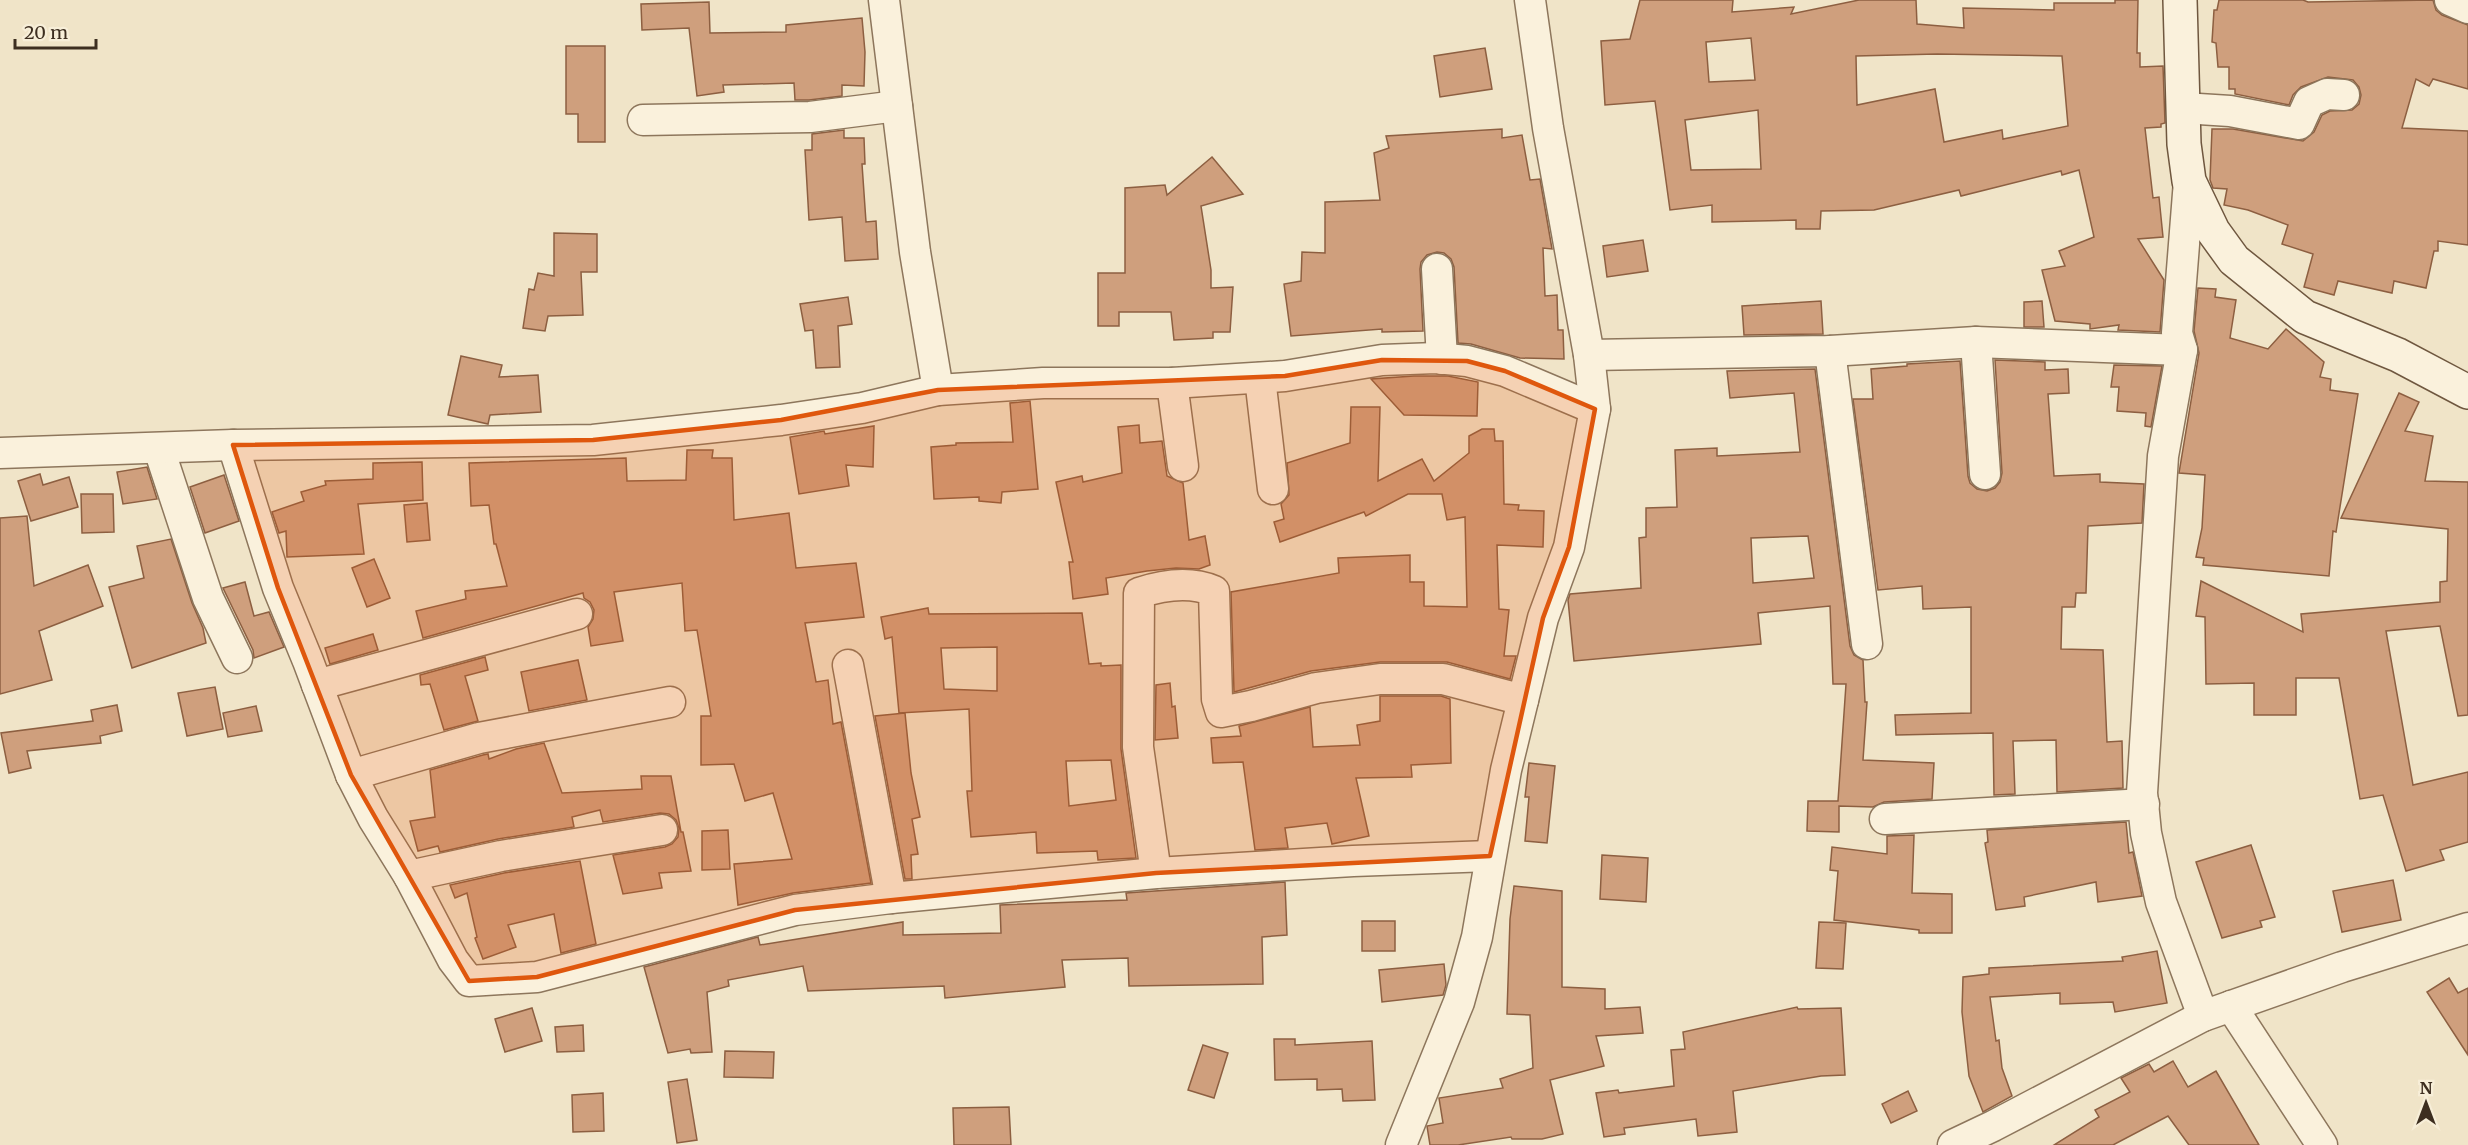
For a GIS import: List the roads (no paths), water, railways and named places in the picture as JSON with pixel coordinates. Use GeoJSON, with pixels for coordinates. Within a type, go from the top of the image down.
{"type":"FeatureCollection","features":[{"type":"Feature","properties":{"kind":"street"},"geometry":{"type":"LineString","coordinates":[[884,0],[915,252],[938,390]]}},
{"type":"Feature","properties":{"kind":"street"},"geometry":{"type":"LineString","coordinates":[[1401,1145],[1459,1002],[1477,938],[1506,770],[1543,618],[1569,548],[1595,409],[1589,355],[1548,128],[1530,0]]}},
{"type":"Feature","properties":{"kind":"street"},"geometry":{"type":"LineString","coordinates":[[2180,0],[2184,144],[2189,181],[2177,333],[2182,350],[2163,456],[2142,793],[2146,833],[2161,902],[2203,1016]]}},
{"type":"Feature","properties":{"kind":"street"},"geometry":{"type":"LineString","coordinates":[[2450,0],[2468,8]]}},
{"type":"Feature","properties":{"kind":"street"},"geometry":{"type":"LineString","coordinates":[[2183,108],[2230,111],[2299,124],[2308,102],[2327,94],[2344,94]]}},
{"type":"Feature","properties":{"kind":"street"},"geometry":{"type":"LineString","coordinates":[[644,120],[810,117],[897,106]]}},
{"type":"Feature","properties":{"kind":"street"},"geometry":{"type":"LineString","coordinates":[[2189,181],[2213,231],[2234,260],[2305,317],[2398,355],[2468,392]]}},
{"type":"Feature","properties":{"kind":"street"},"geometry":{"type":"LineString","coordinates":[[1437,269],[1442,359]]}},
{"type":"Feature","properties":{"kind":"street"},"geometry":{"type":"LineString","coordinates":[[1589,355],[1830,351],[1976,342],[2182,350]]}},
{"type":"Feature","properties":{"kind":"street"},"geometry":{"type":"LineString","coordinates":[[1976,342],[1985,474]]}},
{"type":"Feature","properties":{"kind":"street"},"geometry":{"type":"LineString","coordinates":[[1830,351],[1867,644]]}},
{"type":"Feature","properties":{"kind":"street"},"geometry":{"type":"LineString","coordinates":[[0,453],[233,445],[593,440],[781,420],[862,408],[938,390],[1043,383],[1172,383],[1260,378],[1382,360],[1467,361],[1505,371],[1595,409]]}},
{"type":"Feature","properties":{"kind":"street"},"geometry":{"type":"LineString","coordinates":[[1260,378],[1273,489]]}},
{"type":"Feature","properties":{"kind":"street"},"geometry":{"type":"LineString","coordinates":[[1172,383],[1182,466]]}},
{"type":"Feature","properties":{"kind":"street"},"geometry":{"type":"LineString","coordinates":[[233,445],[278,588],[351,776],[373,818],[409,876],[453,960],[469,981],[537,977],[795,910],[891,898],[1156,873],[1353,861],[1490,856]]}},
{"type":"Feature","properties":{"kind":"street"},"geometry":{"type":"LineString","coordinates":[[159,449],[208,598],[237,658]]}},
{"type":"Feature","properties":{"kind":"street"},"geometry":{"type":"LineString","coordinates":[[1156,873],[1138,747],[1139,593],[1160,586],[1200,585],[1214,591],[1217,699],[1221,712],[1316,688],[1380,678],[1443,678],[1523,700]]}},
{"type":"Feature","properties":{"kind":"street"},"geometry":{"type":"LineString","coordinates":[[317,685],[577,614]]}},
{"type":"Feature","properties":{"kind":"street"},"geometry":{"type":"LineString","coordinates":[[848,666],[891,898]]}},
{"type":"Feature","properties":{"kind":"street"},"geometry":{"type":"LineString","coordinates":[[351,776],[478,738],[670,702]]}},
{"type":"Feature","properties":{"kind":"street"},"geometry":{"type":"LineString","coordinates":[[1885,819],[2144,804]]}},
{"type":"Feature","properties":{"kind":"street"},"geometry":{"type":"LineString","coordinates":[[409,876],[501,856],[662,830]]}},
{"type":"Feature","properties":{"kind":"street"},"geometry":{"type":"LineString","coordinates":[[1953,1145],[2203,1016],[2342,967],[2468,928]]}},
{"type":"Feature","properties":{"kind":"street"},"geometry":{"type":"LineString","coordinates":[[2231,1006],[2322,1145]]}}]}
